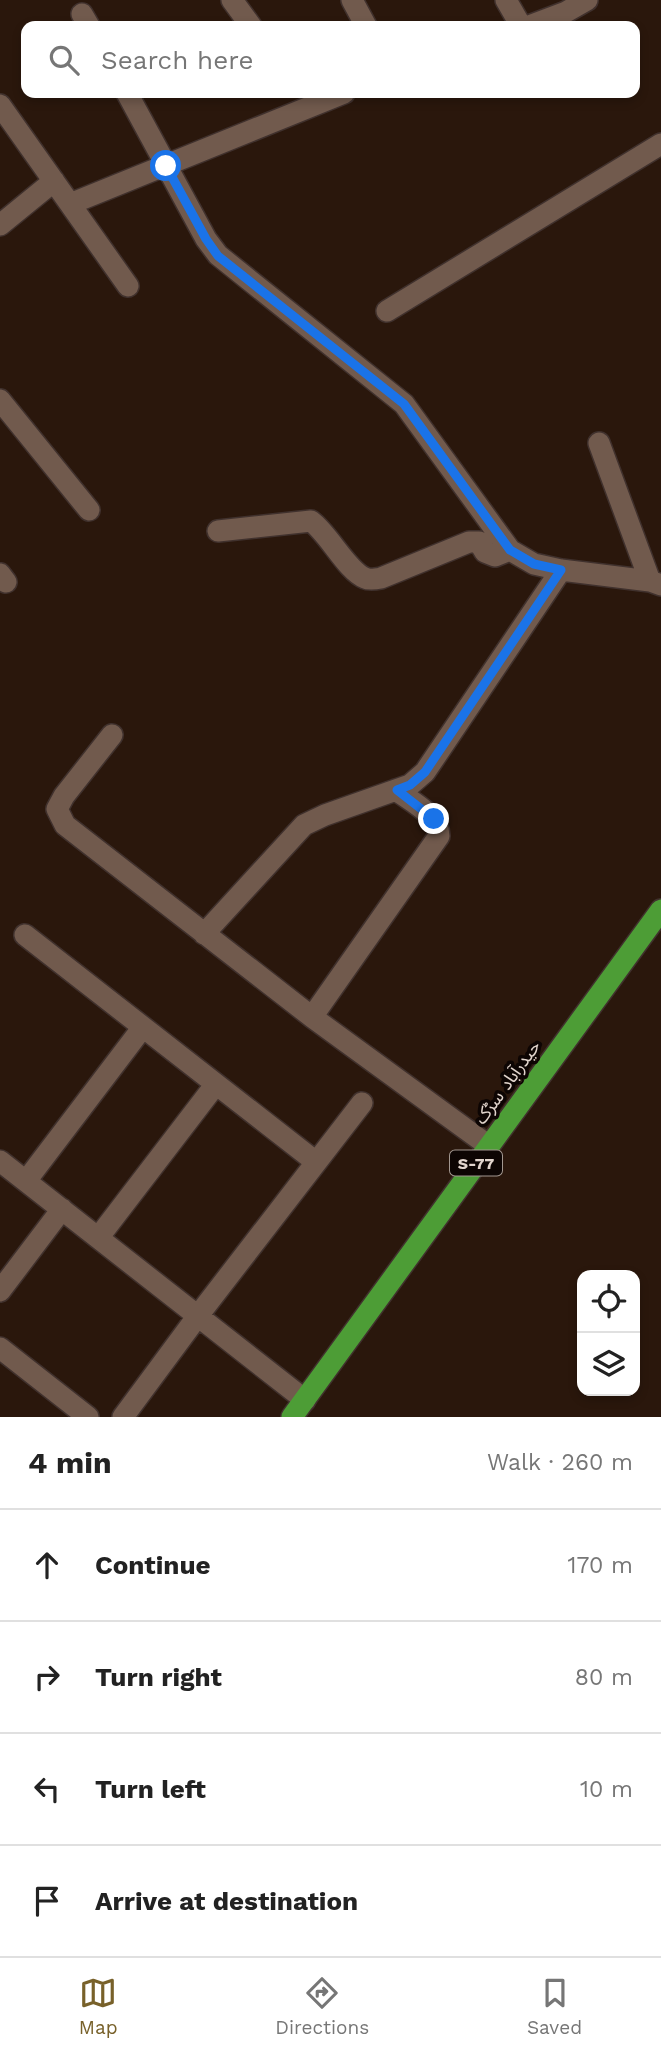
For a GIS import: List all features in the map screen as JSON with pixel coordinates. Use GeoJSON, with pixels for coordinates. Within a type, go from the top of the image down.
{"type":"FeatureCollection","features":[{"type":"Feature","properties":{"kind":"highway","name":"حیدرآباد سڑک"},"geometry":{"type":"LineString","coordinates":[[292,1417],[661,910]]}},
{"type":"Feature","properties":{"kind":"street"},"geometry":{"type":"LineString","coordinates":[[232,0],[247,21]]}},
{"type":"Feature","properties":{"kind":"street"},"geometry":{"type":"LineString","coordinates":[[352,0],[363,21]]}},
{"type":"Feature","properties":{"kind":"street"},"geometry":{"type":"LineString","coordinates":[[506,0],[518,21]]}},
{"type":"Feature","properties":{"kind":"street"},"geometry":{"type":"LineString","coordinates":[[542,21],[587,0]]}},
{"type":"Feature","properties":{"kind":"street"},"geometry":{"type":"LineString","coordinates":[[130,98],[206,239],[218,256],[404,404],[510,550],[534,564],[655,583],[599,443]]}},
{"type":"Feature","properties":{"kind":"street"},"geometry":{"type":"LineString","coordinates":[[70,204],[166,166],[299,101]]}},
{"type":"Feature","properties":{"kind":"street"},"geometry":{"type":"LineString","coordinates":[[0,105],[128,286]]}},
{"type":"Feature","properties":{"kind":"street"},"geometry":{"type":"LineString","coordinates":[[387,311],[661,144]]}},
{"type":"Feature","properties":{"kind":"street"},"geometry":{"type":"LineString","coordinates":[[0,225],[54,181]]}},
{"type":"Feature","properties":{"kind":"street"},"geometry":{"type":"LineString","coordinates":[[0,400],[89,510]]}},
{"type":"Feature","properties":{"kind":"street"},"geometry":{"type":"LineString","coordinates":[[218,531],[311,521],[322,529],[355,572],[366,579],[381,578],[469,542],[479,542],[485,552],[495,555],[510,550]]}},
{"type":"Feature","properties":{"kind":"street"},"geometry":{"type":"LineString","coordinates":[[204,934],[304,825],[410,785],[425,772],[561,570]]}},
{"type":"Feature","properties":{"kind":"street"},"geometry":{"type":"LineString","coordinates":[[113,735],[64,796],[58,809],[65,825],[312,1017],[489,1146]]}},
{"type":"Feature","properties":{"kind":"street"},"geometry":{"type":"LineString","coordinates":[[312,1017],[439,836],[439,826],[434,819],[397,790]]}},
{"type":"Feature","properties":{"kind":"street"},"geometry":{"type":"LineString","coordinates":[[25,935],[316,1163]]}},
{"type":"Feature","properties":{"kind":"street"},"geometry":{"type":"LineString","coordinates":[[26,1181],[143,1027]]}},
{"type":"Feature","properties":{"kind":"street"},"geometry":{"type":"LineString","coordinates":[[98,1238],[216,1084]]}},
{"type":"Feature","properties":{"kind":"street"},"geometry":{"type":"LineString","coordinates":[[123,1417],[362,1103]]}},
{"type":"Feature","properties":{"kind":"street"},"geometry":{"type":"LineString","coordinates":[[0,1161],[305,1399]]}},
{"type":"Feature","properties":{"kind":"street"},"geometry":{"type":"LineString","coordinates":[[0,1291],[62,1209]]}},
{"type":"Feature","properties":{"kind":"street"},"geometry":{"type":"LineString","coordinates":[[0,1348],[88,1417]]}},
{"type":"Feature","properties":{"kind":"route"},"geometry":{"type":"LineString","coordinates":[[166,166],[218,256],[404,404],[510,550],[534,564],[561,570],[425,772],[410,785],[397,790],[434,819]]}}]}
